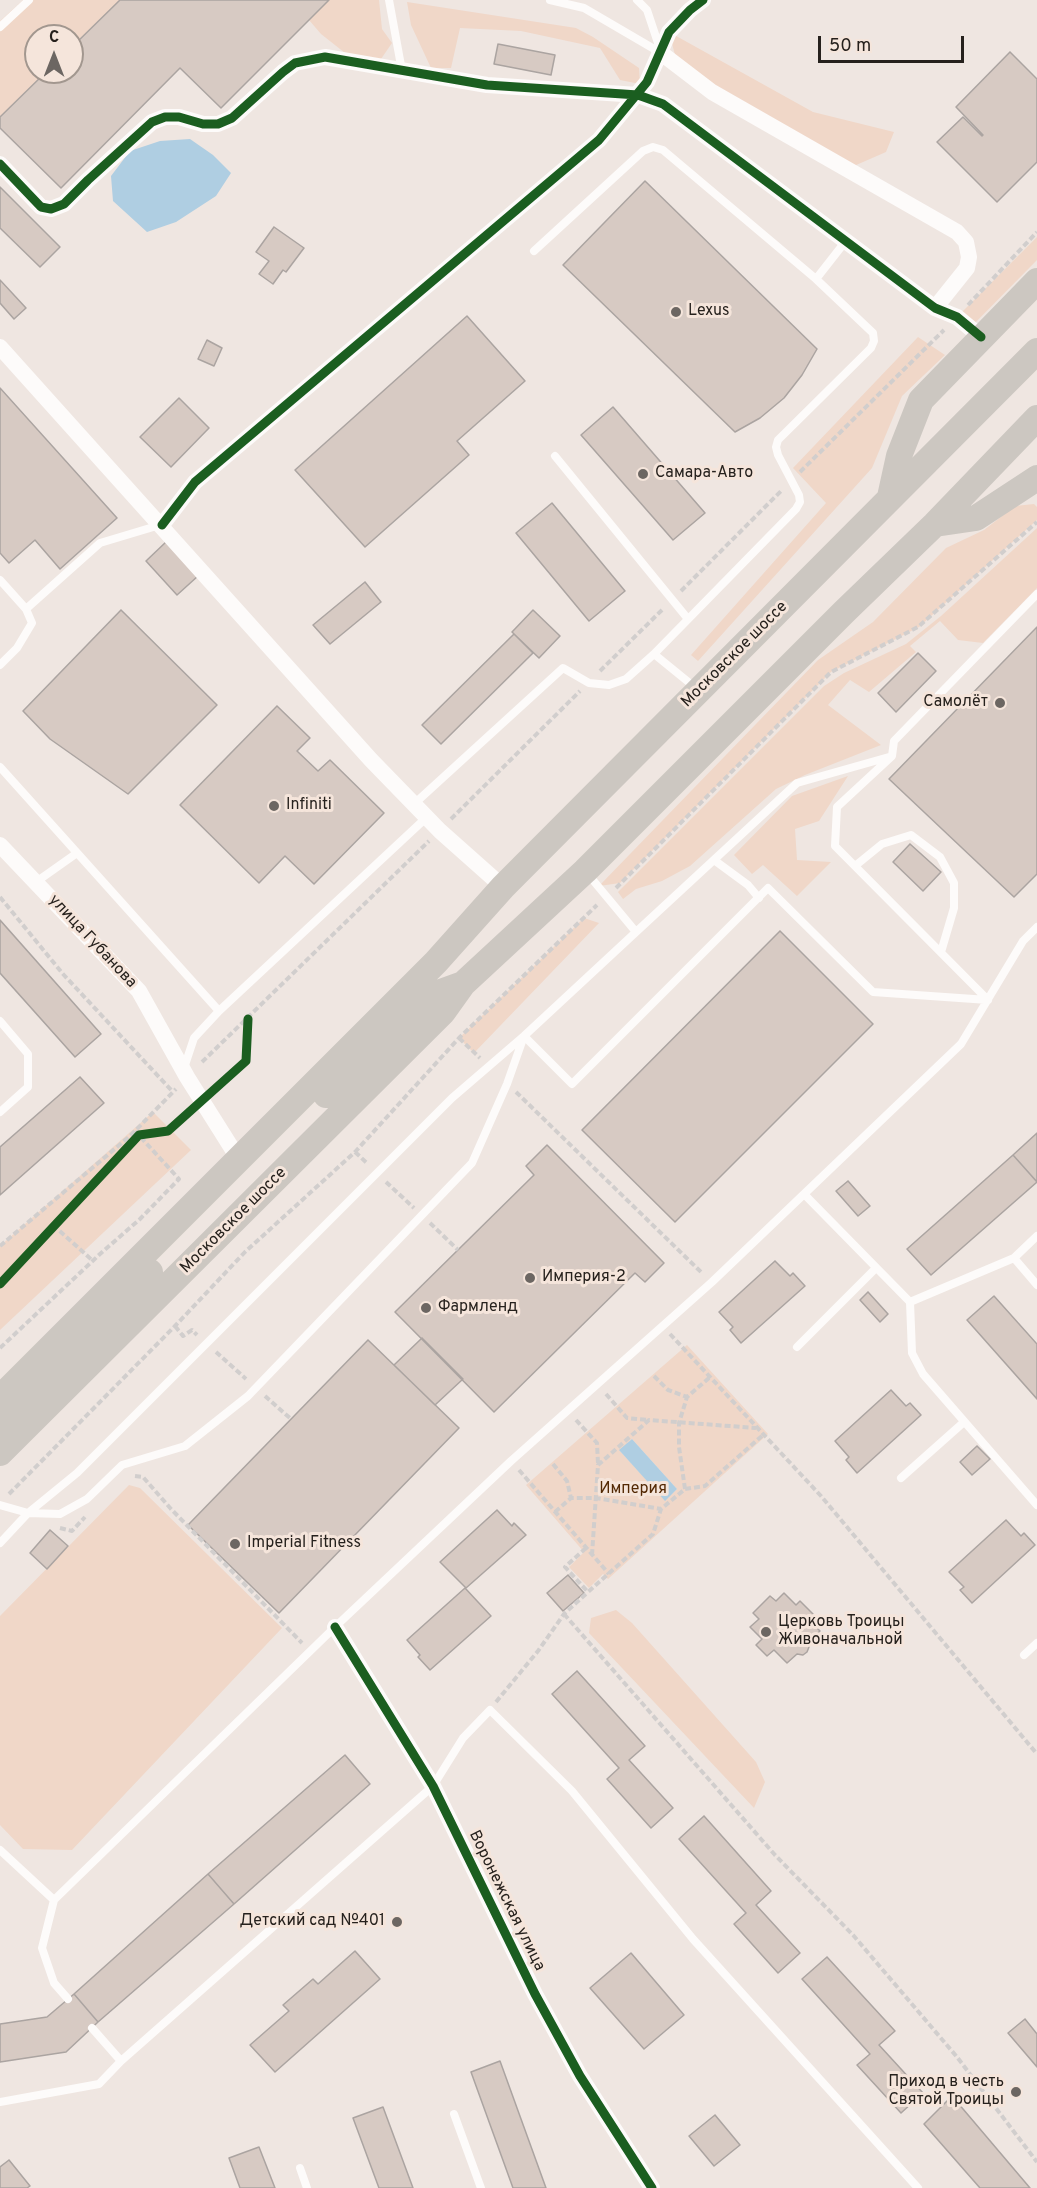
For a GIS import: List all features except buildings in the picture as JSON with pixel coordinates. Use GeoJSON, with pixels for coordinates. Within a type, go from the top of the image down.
{"type":"FeatureCollection","features":[{"type":"Feature","properties":{"kind":"main road"},"geometry":{"type":"LineString","coordinates":[[890,497],[899,456],[921,400],[1037,281]]}},
{"type":"Feature","properties":{"kind":"main road","name":"Московское шоссе"},"geometry":{"type":"LineString","coordinates":[[0,1427],[242,1165],[436,962],[503,887],[1037,351]]}},
{"type":"Feature","properties":{"kind":"main road","name":"Московское шоссе"},"geometry":{"type":"LineString","coordinates":[[0,1453],[443,1012],[463,984],[585,871],[934,525],[1037,418]]}},
{"type":"Feature","properties":{"kind":"main road"},"geometry":{"type":"LineString","coordinates":[[934,525],[976,518],[1037,478]]}},
{"type":"Feature","properties":{"kind":"main road","name":"Московское шоссе"},"geometry":{"type":"LineString","coordinates":[[427,997],[436,962]]}},
{"type":"Feature","properties":{"kind":"main road","name":"Московское шоссе"},"geometry":{"type":"LineString","coordinates":[[0,1398],[242,1165],[427,997],[463,984]]}},
{"type":"Feature","properties":{"kind":"street"},"geometry":{"type":"LineString","coordinates":[[162,525],[195,482],[599,140],[638,95],[654,70],[669,32],[691,3]]}},
{"type":"Feature","properties":{"kind":"street"},"geometry":{"type":"LineString","coordinates":[[661,53],[712,92],[957,232],[966,242],[969,257],[967,268],[935,308]]}},
{"type":"Feature","properties":{"kind":"street"},"geometry":{"type":"LineString","coordinates":[[0,164],[41,207],[51,209],[64,204],[152,122],[165,117],[178,117],[204,124],[218,124],[232,118],[295,63],[325,57],[487,85],[638,95],[663,104],[935,308],[957,317],[981,337]]}},
{"type":"Feature","properties":{"kind":"street"},"geometry":{"type":"LineString","coordinates":[[0,347],[371,760],[440,831],[503,887]]}},
{"type":"Feature","properties":{"kind":"street","name":"улица Губанова"},"geometry":{"type":"LineString","coordinates":[[0,844],[139,992],[242,1165]]}},
{"type":"Feature","properties":{"kind":"street","name":"Воронежская улица"},"geometry":{"type":"LineString","coordinates":[[334,1627],[433,1786],[541,2004],[580,2076],[652,2188]]}},
{"type":"Feature","properties":{"kind":"lane"},"geometry":{"type":"LineString","coordinates":[[0,27],[29,0]]}},
{"type":"Feature","properties":{"kind":"lane"},"geometry":{"type":"LineString","coordinates":[[389,0],[402,71]]}},
{"type":"Feature","properties":{"kind":"lane"},"geometry":{"type":"LineString","coordinates":[[550,0],[585,8],[661,53]]}},
{"type":"Feature","properties":{"kind":"lane"},"geometry":{"type":"LineString","coordinates":[[637,0],[647,10],[661,53]]}},
{"type":"Feature","properties":{"kind":"lane"},"geometry":{"type":"LineString","coordinates":[[414,804],[563,668],[589,683],[609,685],[626,680],[654,654],[796,509],[800,502],[799,495],[778,455],[776,447],[778,440],[871,348],[874,341],[873,333],[816,279],[663,150],[653,147],[643,151],[534,250]]}},
{"type":"Feature","properties":{"kind":"lane"},"geometry":{"type":"LineString","coordinates":[[816,279],[845,242]]}},
{"type":"Feature","properties":{"kind":"lane"},"geometry":{"type":"LineString","coordinates":[[555,456],[688,619]]}},
{"type":"Feature","properties":{"kind":"lane"},"geometry":{"type":"LineString","coordinates":[[26,609],[100,543],[162,525]]}},
{"type":"Feature","properties":{"kind":"lane"},"geometry":{"type":"LineString","coordinates":[[0,580],[26,609],[32,623],[17,648],[0,665]]}},
{"type":"Feature","properties":{"kind":"lane"},"geometry":{"type":"LineString","coordinates":[[988,1000],[835,846],[837,807],[892,756],[894,741],[1037,594]]}},
{"type":"Feature","properties":{"kind":"lane"},"geometry":{"type":"LineString","coordinates":[[654,654],[699,691]]}},
{"type":"Feature","properties":{"kind":"lane"},"geometry":{"type":"LineString","coordinates":[[0,1543],[28,1514],[77,1473],[444,1106],[524,1036],[797,783],[892,756]]}},
{"type":"Feature","properties":{"kind":"lane"},"geometry":{"type":"LineString","coordinates":[[0,767],[219,1011]]}},
{"type":"Feature","properties":{"kind":"lane"},"geometry":{"type":"LineString","coordinates":[[186,1072],[194,1038],[219,1011],[427,817]]}},
{"type":"Feature","properties":{"kind":"lane"},"geometry":{"type":"LineString","coordinates":[[855,866],[882,844],[911,835],[940,857],[954,882],[954,908],[941,952]]}},
{"type":"Feature","properties":{"kind":"lane"},"geometry":{"type":"LineString","coordinates":[[36,882],[77,853]]}},
{"type":"Feature","properties":{"kind":"lane"},"geometry":{"type":"LineString","coordinates":[[714,860],[748,885],[759,898]]}},
{"type":"Feature","properties":{"kind":"lane"},"geometry":{"type":"LineString","coordinates":[[585,871],[636,932]]}},
{"type":"Feature","properties":{"kind":"lane"},"geometry":{"type":"LineString","coordinates":[[524,1036],[572,1084],[768,888],[873,992],[988,1000]]}},
{"type":"Feature","properties":{"kind":"lane"},"geometry":{"type":"LineString","coordinates":[[68,1999],[54,1983],[42,1948],[54,1900],[334,1627],[511,1461],[664,1327],[961,1044],[1023,941],[1037,927]]}},
{"type":"Feature","properties":{"kind":"lane"},"geometry":{"type":"LineString","coordinates":[[0,1021],[28,1054],[28,1087],[0,1113]]}},
{"type":"Feature","properties":{"kind":"lane"},"geometry":{"type":"LineString","coordinates":[[0,1505],[28,1514],[60,1514],[87,1499],[122,1465],[185,1446],[248,1396],[472,1162],[507,1084],[524,1036]]}},
{"type":"Feature","properties":{"kind":"lane"},"geometry":{"type":"LineString","coordinates":[[804,1194],[910,1302],[912,1353],[922,1374],[1037,1505]]}},
{"type":"Feature","properties":{"kind":"lane"},"geometry":{"type":"LineString","coordinates":[[910,1302],[1014,1258],[1037,1236]]}},
{"type":"Feature","properties":{"kind":"lane"},"geometry":{"type":"LineString","coordinates":[[1014,1258],[1037,1285]]}},
{"type":"Feature","properties":{"kind":"lane"},"geometry":{"type":"LineString","coordinates":[[797,1347],[876,1268]]}},
{"type":"Feature","properties":{"kind":"lane"},"geometry":{"type":"LineString","coordinates":[[901,1478],[964,1422]]}},
{"type":"Feature","properties":{"kind":"lane"},"geometry":{"type":"LineString","coordinates":[[1024,1655],[1037,1643]]}},
{"type":"Feature","properties":{"kind":"lane"},"geometry":{"type":"LineString","coordinates":[[0,2102],[99,2084],[121,2061],[433,1786],[463,1738],[490,1710],[572,1791],[693,1939],[918,2188]]}},
{"type":"Feature","properties":{"kind":"lane"},"geometry":{"type":"LineString","coordinates":[[0,1850],[54,1900]]}},
{"type":"Feature","properties":{"kind":"lane"},"geometry":{"type":"LineString","coordinates":[[92,2028],[121,2061]]}},
{"type":"Feature","properties":{"kind":"lane"},"geometry":{"type":"LineString","coordinates":[[454,2114],[481,2188]]}},
{"type":"Feature","properties":{"kind":"lane"},"geometry":{"type":"LineString","coordinates":[[300,2168],[307,2188]]}},
{"type":"Feature","properties":{"kind":"path"},"geometry":{"type":"LineString","coordinates":[[108,1168],[141,1134],[186,1072],[248,1018],[440,831],[957,317],[1037,232]]}},
{"type":"Feature","properties":{"kind":"path"},"geometry":{"type":"LineString","coordinates":[[7,1496],[245,1252],[355,1152],[459,1038],[607,895],[831,672],[918,627],[1037,522]]}},
{"type":"Feature","properties":{"kind":"path"},"geometry":{"type":"LineString","coordinates":[[0,897],[63,974],[173,1092]]}},
{"type":"Feature","properties":{"kind":"path"},"geometry":{"type":"LineString","coordinates":[[247,1029],[248,1018]]}},
{"type":"Feature","properties":{"kind":"path"},"geometry":{"type":"LineString","coordinates":[[459,1038],[488,1066]]}},
{"type":"Feature","properties":{"kind":"path"},"geometry":{"type":"LineString","coordinates":[[507,1084],[712,1282]]}},
{"type":"Feature","properties":{"kind":"path"},"geometry":{"type":"LineString","coordinates":[[0,1246],[141,1134]]}},
{"type":"Feature","properties":{"kind":"path"},"geometry":{"type":"LineString","coordinates":[[0,1348],[140,1219],[179,1179],[141,1134]]}},
{"type":"Feature","properties":{"kind":"path"},"geometry":{"type":"LineString","coordinates":[[45,1234],[61,1217]]}},
{"type":"Feature","properties":{"kind":"path"},"geometry":{"type":"LineString","coordinates":[[53,1225],[93,1261]]}},
{"type":"Feature","properties":{"kind":"path"},"geometry":{"type":"LineString","coordinates":[[664,1327],[821,1496],[1037,1754]]}},
{"type":"Feature","properties":{"kind":"path"},"geometry":{"type":"LineString","coordinates":[[228,1362],[234,1368]]}},
{"type":"Feature","properties":{"kind":"path"},"geometry":{"type":"LineString","coordinates":[[654,1376],[668,1390],[687,1397]]}},
{"type":"Feature","properties":{"kind":"path"},"geometry":{"type":"LineString","coordinates":[[685,1489],[679,1447],[679,1423],[687,1397],[709,1378]]}},
{"type":"Feature","properties":{"kind":"path"},"geometry":{"type":"LineString","coordinates":[[597,1385],[627,1418],[757,1428]]}},
{"type":"Feature","properties":{"kind":"path"},"geometry":{"type":"LineString","coordinates":[[567,1411],[597,1443],[598,1465],[592,1555]]}},
{"type":"Feature","properties":{"kind":"path"},"geometry":{"type":"LineString","coordinates":[[598,1465],[649,1420]]}},
{"type":"Feature","properties":{"kind":"path"},"geometry":{"type":"LineString","coordinates":[[490,1710],[538,1651],[564,1614],[653,1534],[661,1509],[685,1489],[705,1486],[763,1435]]}},
{"type":"Feature","properties":{"kind":"path"},"geometry":{"type":"LineString","coordinates":[[511,1461],[609,1574]]}},
{"type":"Feature","properties":{"kind":"path"},"geometry":{"type":"LineString","coordinates":[[553,1464],[567,1481],[571,1498]]}},
{"type":"Feature","properties":{"kind":"path"},"geometry":{"type":"LineString","coordinates":[[125,1475],[143,1477],[171,1509],[310,1651]]}},
{"type":"Feature","properties":{"kind":"path"},"geometry":{"type":"LineString","coordinates":[[555,1512],[571,1498],[596,1498],[661,1509]]}},
{"type":"Feature","properties":{"kind":"path"},"geometry":{"type":"LineString","coordinates":[[21,1521],[72,1531],[87,1515]]}},
{"type":"Feature","properties":{"kind":"path"},"geometry":{"type":"LineString","coordinates":[[586,1548],[565,1567],[588,1592]]}},
{"type":"Feature","properties":{"kind":"path"},"geometry":{"type":"LineString","coordinates":[[564,1614],[775,1855],[868,1953],[957,2057],[1037,2162]]}},
{"type":"Feature","properties":{"kind":"green space"},"geometry":{"type":"Polygon","coordinates":[[[23,0],[121,0],[84,36],[84,24],[24,24],[24,84],[35,84],[0,118],[0,21],[23,0]]]}},
{"type":"Feature","properties":{"kind":"green space"},"geometry":{"type":"Polygon","coordinates":[[[329,0],[379,0],[382,29],[392,43],[381,59],[359,64],[321,34],[309,20],[329,0]]]}},
{"type":"Feature","properties":{"kind":"green space"},"geometry":{"type":"Polygon","coordinates":[[[407,2],[576,28],[639,68],[640,84],[620,80],[600,48],[521,31],[460,28],[451,68],[431,68],[411,25],[407,2]]]}},
{"type":"Feature","properties":{"kind":"green space"},"geometry":{"type":"Polygon","coordinates":[[[669,32],[813,112],[894,132],[886,152],[847,169],[729,103],[675,55],[669,32]]]}},
{"type":"Feature","properties":{"kind":"green space"},"geometry":{"type":"Polygon","coordinates":[[[1037,237],[1037,260],[970,328],[957,317],[1037,237]]]}},
{"type":"Feature","properties":{"kind":"green space"},"geometry":{"type":"Polygon","coordinates":[[[918,337],[945,355],[902,396],[872,468],[698,661],[691,655],[826,503],[793,468],[918,337]]]}},
{"type":"Feature","properties":{"kind":"green space"},"geometry":{"type":"Polygon","coordinates":[[[1034,504],[1037,507],[1037,520],[919,627],[831,672],[620,883],[599,886],[818,660],[873,622],[946,548],[984,530],[1015,506],[1034,504]]]}},
{"type":"Feature","properties":{"kind":"green space"},"geometry":{"type":"Polygon","coordinates":[[[1037,528],[1037,588],[983,643],[958,640],[940,621],[910,646],[916,652],[869,692],[850,680],[828,705],[881,745],[776,789],[690,866],[662,881],[636,889],[623,899],[618,892],[824,686],[844,673],[906,644],[941,616],[1037,528]]]}},
{"type":"Feature","properties":{"kind":"green space"},"geometry":{"type":"Polygon","coordinates":[[[848,776],[819,821],[795,829],[797,860],[831,862],[797,896],[763,865],[752,874],[734,855],[792,796],[848,776]]]}},
{"type":"Feature","properties":{"kind":"green space"},"geometry":{"type":"Polygon","coordinates":[[[584,918],[599,923],[474,1053],[459,1038],[584,918]]]}},
{"type":"Feature","properties":{"kind":"green space"},"geometry":{"type":"Polygon","coordinates":[[[153,1112],[191,1150],[0,1330],[0,1246],[153,1112]]]}},
{"type":"Feature","properties":{"kind":"green space","name":"Империя"},"geometry":{"type":"Polygon","coordinates":[[[687,1345],[768,1434],[608,1579],[603,1574],[589,1588],[569,1567],[584,1552],[526,1485],[687,1345]],[[632,1439],[620,1451],[665,1500],[677,1489],[632,1439]]]}},
{"type":"Feature","properties":{"kind":"green space"},"geometry":{"type":"Polygon","coordinates":[[[129,1485],[140,1488],[282,1628],[72,1850],[23,1849],[0,1825],[0,1616],[129,1485]]]}},
{"type":"Feature","properties":{"kind":"green space"},"geometry":{"type":"Polygon","coordinates":[[[616,1610],[632,1623],[756,1762],[765,1782],[754,1808],[589,1633],[591,1618],[616,1610]]]}},
{"type":"Feature","properties":{"kind":"water"},"geometry":{"type":"Polygon","coordinates":[[[190,139],[213,155],[231,173],[216,196],[176,222],[147,232],[113,201],[111,176],[130,151],[160,141],[190,139]]]}},
{"type":"Feature","properties":{"kind":"water"},"geometry":{"type":"Polygon","coordinates":[[[632,1439],[677,1489],[665,1501],[619,1450],[632,1439]]]}},
{"type":"Feature","properties":{"kind":"cycle path"},"geometry":{"type":"LineString","coordinates":[[162,525],[195,482],[599,140],[647,82],[669,32],[703,0]]}},
{"type":"Feature","properties":{"kind":"cycle path"},"geometry":{"type":"LineString","coordinates":[[0,164],[41,207],[51,209],[64,204],[152,122],[165,117],[179,117],[203,124],[218,124],[232,118],[295,63],[325,57],[487,85],[638,95],[663,104],[935,308],[957,317],[981,337]]}},
{"type":"Feature","properties":{"kind":"cycle path"},"geometry":{"type":"LineString","coordinates":[[0,1284],[139,1135],[168,1131],[246,1061],[248,1019]]}},
{"type":"Feature","properties":{"kind":"cycle path"},"geometry":{"type":"LineString","coordinates":[[335,1627],[433,1786],[535,1994],[580,2076],[652,2188]]}},
{"type":"Feature","properties":{"kind":"place","name":"Lexus"},"geometry":{"type":"Point","coordinates":[676,312]}},
{"type":"Feature","properties":{"kind":"place","name":"Самара-Авто"},"geometry":{"type":"Point","coordinates":[643,474]}},
{"type":"Feature","properties":{"kind":"place","name":"Самолёт"},"geometry":{"type":"Point","coordinates":[1000,703]}},
{"type":"Feature","properties":{"kind":"place","name":"Infiniti"},"geometry":{"type":"Point","coordinates":[274,806]}},
{"type":"Feature","properties":{"kind":"place","name":"Империя-2"},"geometry":{"type":"Point","coordinates":[530,1278]}},
{"type":"Feature","properties":{"kind":"place","name":"Фармленд"},"geometry":{"type":"Point","coordinates":[426,1308]}},
{"type":"Feature","properties":{"kind":"place","name":"Imperial Fitness"},"geometry":{"type":"Point","coordinates":[235,1544]}},
{"type":"Feature","properties":{"kind":"place","name":"Церковь Троицы Живоначальной"},"geometry":{"type":"Point","coordinates":[766,1632]}},
{"type":"Feature","properties":{"kind":"place","name":"Детский сад №401"},"geometry":{"type":"Point","coordinates":[397,1922]}},
{"type":"Feature","properties":{"kind":"place","name":"Приход в честь Святой Троицы"},"geometry":{"type":"Point","coordinates":[1016,2092]}}]}
